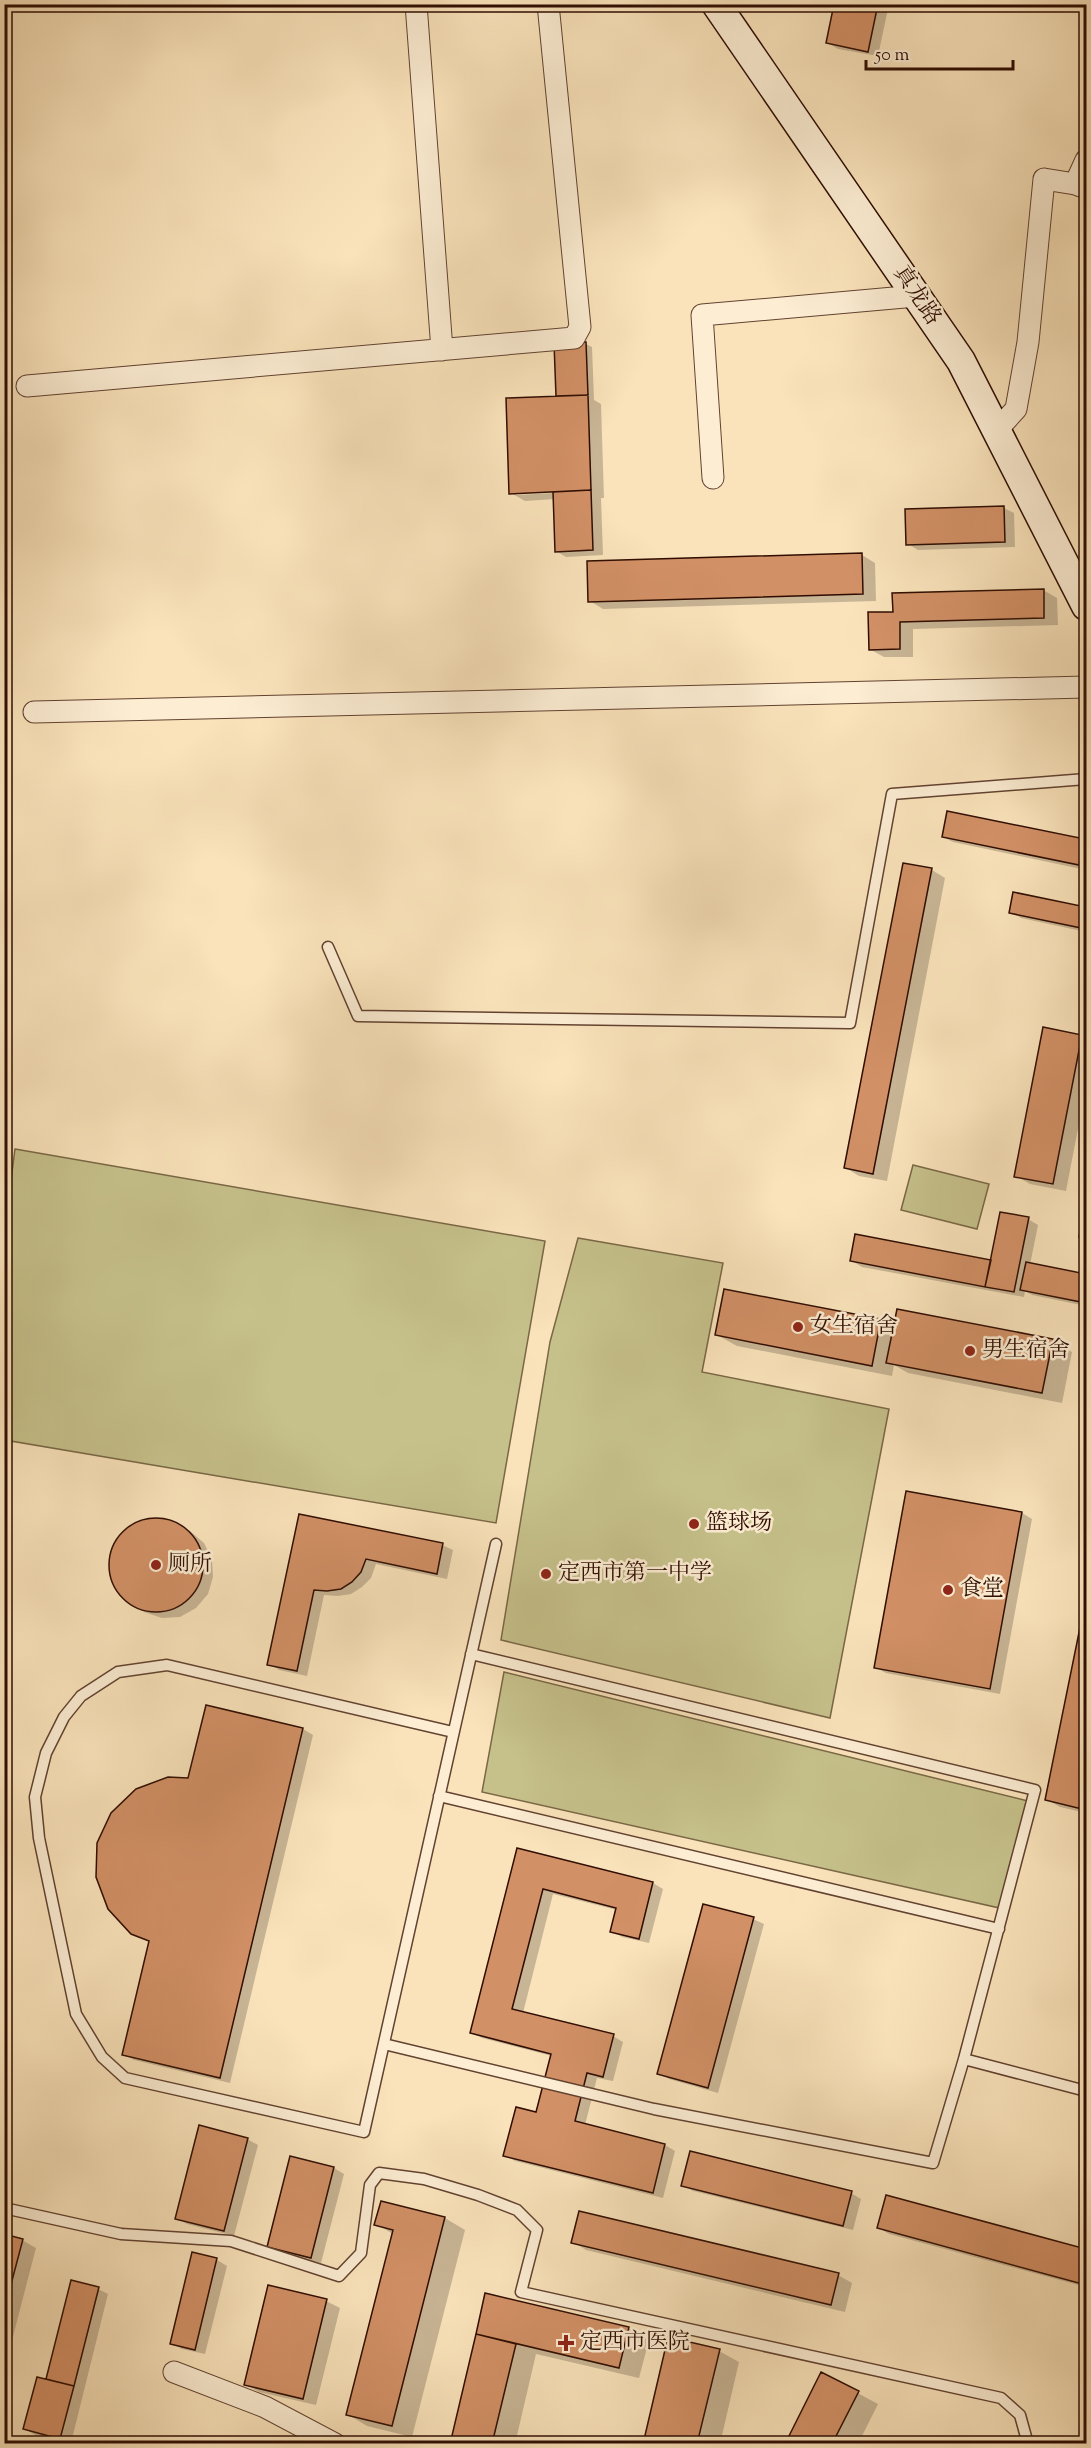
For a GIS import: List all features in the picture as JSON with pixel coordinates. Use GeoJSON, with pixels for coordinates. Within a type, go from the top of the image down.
{"type":"FeatureCollection","features":[{"type":"Feature","properties":{"kind":"main road","name":"真龙路"},"geometry":{"type":"LineString","coordinates":[[716,4],[961,361],[1086,606]]}},
{"type":"Feature","properties":{"kind":"street"},"geometry":{"type":"LineString","coordinates":[[416,4],[442,350]]}},
{"type":"Feature","properties":{"kind":"street"},"geometry":{"type":"LineString","coordinates":[[27,386],[574,338],[580,327],[548,4]]}},
{"type":"Feature","properties":{"kind":"street"},"geometry":{"type":"LineString","coordinates":[[996,431],[1016,409],[1028,342],[1044,179],[1081,186],[1086,160]]}},
{"type":"Feature","properties":{"kind":"street"},"geometry":{"type":"LineString","coordinates":[[713,478],[702,315],[916,296]]}},
{"type":"Feature","properties":{"kind":"street"},"geometry":{"type":"LineString","coordinates":[[34,712],[1086,687]]}},
{"type":"Feature","properties":{"kind":"street"},"geometry":{"type":"LineString","coordinates":[[174,2372],[265,2407],[335,2444]]}},
{"type":"Feature","properties":{"kind":"lane"},"geometry":{"type":"LineString","coordinates":[[328,947],[358,1016],[850,1023],[892,794],[1086,779]]}},
{"type":"Feature","properties":{"kind":"lane"},"geometry":{"type":"LineString","coordinates":[[453,1732],[166,1665],[118,1672],[81,1696],[64,1717],[46,1753],[35,1797],[39,1838],[76,2014],[102,2057],[125,2078],[364,2132],[496,1544]]}},
{"type":"Feature","properties":{"kind":"lane"},"geometry":{"type":"LineString","coordinates":[[384,2044],[654,2109],[933,2163],[964,2059],[1035,1790],[471,1654]]}},
{"type":"Feature","properties":{"kind":"lane"},"geometry":{"type":"LineString","coordinates":[[439,1796],[999,1929]]}},
{"type":"Feature","properties":{"kind":"lane"},"geometry":{"type":"LineString","coordinates":[[964,2059],[1086,2091]]}},
{"type":"Feature","properties":{"kind":"lane"},"geometry":{"type":"LineString","coordinates":[[4,2208],[121,2234],[231,2241],[339,2276],[361,2253],[370,2185],[379,2173],[424,2179],[478,2195],[517,2210],[537,2230],[520,2292],[1001,2397],[1020,2415],[1028,2444]]}},
{"type":"Feature","properties":{"kind":"shaded area"},"geometry":{"type":"Polygon","coordinates":[[[15,1149],[545,1241],[496,1523],[5,1440],[4,1234],[15,1149]]]}},
{"type":"Feature","properties":{"kind":"shaded area"},"geometry":{"type":"Polygon","coordinates":[[[913,1165],[989,1184],[977,1229],[901,1210],[913,1165]]]}},
{"type":"Feature","properties":{"kind":"shaded area","name":"篮球场"},"geometry":{"type":"Polygon","coordinates":[[[578,1238],[723,1263],[702,1372],[889,1409],[830,1718],[501,1640],[550,1342],[578,1238]]]}},
{"type":"Feature","properties":{"kind":"shaded area"},"geometry":{"type":"Polygon","coordinates":[[[504,1672],[1032,1802],[1004,1909],[482,1792],[504,1672]]]}},
{"type":"Feature","properties":{"kind":"building"},"geometry":{"type":"Polygon","coordinates":[[[834,4],[878,4],[868,52],[826,43],[834,4]]]}},
{"type":"Feature","properties":{"kind":"building"},"geometry":{"type":"Polygon","coordinates":[[[586,342],[588,395],[556,396],[554,343],[586,342]]]}},
{"type":"Feature","properties":{"kind":"building"},"geometry":{"type":"Polygon","coordinates":[[[588,395],[591,490],[509,494],[506,398],[588,395]]]}},
{"type":"Feature","properties":{"kind":"building"},"geometry":{"type":"Polygon","coordinates":[[[591,490],[593,550],[555,552],[553,492],[591,490]]]}},
{"type":"Feature","properties":{"kind":"building"},"geometry":{"type":"Polygon","coordinates":[[[1004,506],[1005,542],[906,545],[905,509],[1004,506]]]}},
{"type":"Feature","properties":{"kind":"building"},"geometry":{"type":"Polygon","coordinates":[[[862,553],[863,594],[588,602],[587,561],[862,553]]]}},
{"type":"Feature","properties":{"kind":"building"},"geometry":{"type":"Polygon","coordinates":[[[1044,589],[1044,618],[900,622],[900,649],[869,650],[868,612],[893,612],[892,593],[1044,589]]]}},
{"type":"Feature","properties":{"kind":"building"},"geometry":{"type":"Polygon","coordinates":[[[947,811],[1085,839],[1079,865],[942,837],[947,811]]]}},
{"type":"Feature","properties":{"kind":"building"},"geometry":{"type":"Polygon","coordinates":[[[903,863],[932,868],[873,1174],[844,1168],[903,863]]]}},
{"type":"Feature","properties":{"kind":"building"},"geometry":{"type":"Polygon","coordinates":[[[1013,892],[1086,907],[1086,929],[1009,913],[1013,892]]]}},
{"type":"Feature","properties":{"kind":"building"},"geometry":{"type":"Polygon","coordinates":[[[1043,1027],[1082,1035],[1053,1184],[1014,1177],[1043,1027]]]}},
{"type":"Feature","properties":{"kind":"building"},"geometry":{"type":"Polygon","coordinates":[[[1086,1197],[1086,1238],[1079,1237],[1086,1197]]]}},
{"type":"Feature","properties":{"kind":"building"},"geometry":{"type":"Polygon","coordinates":[[[1000,1212],[1029,1217],[1014,1292],[985,1287],[1000,1212]]]}},
{"type":"Feature","properties":{"kind":"building"},"geometry":{"type":"Polygon","coordinates":[[[855,1234],[991,1260],[985,1287],[850,1261],[855,1234]]]}},
{"type":"Feature","properties":{"kind":"building"},"geometry":{"type":"Polygon","coordinates":[[[1026,1262],[1086,1274],[1086,1303],[1020,1290],[1026,1262]]]}},
{"type":"Feature","properties":{"kind":"building","name":"女生宿舍"},"geometry":{"type":"Polygon","coordinates":[[[724,1289],[881,1319],[872,1366],[715,1335],[724,1289]]]}},
{"type":"Feature","properties":{"kind":"building","name":"男生宿舍"},"geometry":{"type":"Polygon","coordinates":[[[897,1309],[1053,1339],[1042,1393],[886,1363],[897,1309]]]}},
{"type":"Feature","properties":{"kind":"building","name":"食堂"},"geometry":{"type":"Polygon","coordinates":[[[906,1491],[1022,1512],[990,1689],[874,1668],[906,1491]]]}},
{"type":"Feature","properties":{"kind":"building"},"geometry":{"type":"Polygon","coordinates":[[[299,1514],[443,1543],[437,1574],[366,1559],[361,1572],[341,1589],[314,1590],[297,1671],[267,1665],[299,1514]]]}},
{"type":"Feature","properties":{"kind":"building","name":"厕所"},"geometry":{"type":"Polygon","coordinates":[[[156,1518],[174,1521],[189,1532],[200,1547],[203,1565],[200,1583],[189,1598],[174,1609],[156,1612],[138,1609],[123,1598],[112,1583],[109,1565],[112,1547],[123,1532],[138,1521],[156,1518]]]}},
{"type":"Feature","properties":{"kind":"building"},"geometry":{"type":"Polygon","coordinates":[[[1086,1598],[1086,1810],[1045,1800],[1086,1598]]]}},
{"type":"Feature","properties":{"kind":"building"},"geometry":{"type":"Polygon","coordinates":[[[206,1705],[303,1728],[220,2078],[122,2055],[149,1941],[131,1934],[108,1909],[96,1877],[97,1843],[111,1813],[136,1789],[168,1777],[188,1778],[206,1705]]]}},
{"type":"Feature","properties":{"kind":"building"},"geometry":{"type":"Polygon","coordinates":[[[517,1848],[653,1882],[639,1939],[610,1932],[616,1908],[543,1889],[512,2009],[614,2034],[603,2077],[587,2073],[575,2121],[665,2144],[653,2193],[503,2156],[516,2107],[536,2112],[551,2054],[470,2033],[517,1848]]]}},
{"type":"Feature","properties":{"kind":"building"},"geometry":{"type":"Polygon","coordinates":[[[703,1904],[754,1917],[708,2088],[657,2074],[703,1904]]]}},
{"type":"Feature","properties":{"kind":"building"},"geometry":{"type":"Polygon","coordinates":[[[199,2125],[248,2138],[224,2231],[175,2219],[199,2125]]]}},
{"type":"Feature","properties":{"kind":"building"},"geometry":{"type":"Polygon","coordinates":[[[690,2151],[852,2191],[843,2226],[681,2186],[690,2151]]]}},
{"type":"Feature","properties":{"kind":"building"},"geometry":{"type":"Polygon","coordinates":[[[290,2156],[334,2167],[311,2258],[267,2247],[290,2156]]]}},
{"type":"Feature","properties":{"kind":"building"},"geometry":{"type":"Polygon","coordinates":[[[886,2195],[1086,2249],[1086,2285],[877,2228],[886,2195]]]}},
{"type":"Feature","properties":{"kind":"building"},"geometry":{"type":"Polygon","coordinates":[[[381,2201],[445,2217],[392,2426],[346,2415],[393,2230],[374,2225],[381,2201]]]}},
{"type":"Feature","properties":{"kind":"building"},"geometry":{"type":"Polygon","coordinates":[[[579,2211],[839,2273],[831,2305],[571,2243],[579,2211]]]}},
{"type":"Feature","properties":{"kind":"building"},"geometry":{"type":"Polygon","coordinates":[[[4,2234],[23,2239],[4,2311],[4,2234]]]}},
{"type":"Feature","properties":{"kind":"building"},"geometry":{"type":"Polygon","coordinates":[[[192,2252],[217,2258],[195,2350],[170,2344],[192,2252]]]}},
{"type":"Feature","properties":{"kind":"building"},"geometry":{"type":"Polygon","coordinates":[[[71,2280],[99,2287],[74,2386],[46,2379],[71,2280]]]}},
{"type":"Feature","properties":{"kind":"building"},"geometry":{"type":"Polygon","coordinates":[[[268,2285],[327,2299],[303,2399],[244,2385],[268,2285]]]}},
{"type":"Feature","properties":{"kind":"building"},"geometry":{"type":"Polygon","coordinates":[[[485,2293],[629,2327],[619,2368],[476,2334],[485,2293]]]}},
{"type":"Feature","properties":{"kind":"building"},"geometry":{"type":"Polygon","coordinates":[[[476,2334],[516,2344],[492,2444],[450,2444],[476,2334]]]}},
{"type":"Feature","properties":{"kind":"building"},"geometry":{"type":"Polygon","coordinates":[[[668,2337],[720,2349],[697,2444],[643,2444],[668,2337]]]}},
{"type":"Feature","properties":{"kind":"building"},"geometry":{"type":"Polygon","coordinates":[[[821,2372],[859,2391],[832,2444],[785,2444],[821,2372]]]}},
{"type":"Feature","properties":{"kind":"building"},"geometry":{"type":"Polygon","coordinates":[[[37,2377],[74,2386],[60,2439],[23,2429],[37,2377]]]}},
{"type":"Feature","properties":{"kind":"place","name":"女生宿舍"},"geometry":{"type":"Point","coordinates":[798,1327]}},
{"type":"Feature","properties":{"kind":"place","name":"男生宿舍"},"geometry":{"type":"Point","coordinates":[970,1351]}},
{"type":"Feature","properties":{"kind":"place","name":"篮球场"},"geometry":{"type":"Point","coordinates":[694,1524]}},
{"type":"Feature","properties":{"kind":"place","name":"厕所"},"geometry":{"type":"Point","coordinates":[156,1565]}},
{"type":"Feature","properties":{"kind":"place","name":"定西市第一中学"},"geometry":{"type":"Point","coordinates":[546,1574]}},
{"type":"Feature","properties":{"kind":"place","name":"食堂"},"geometry":{"type":"Point","coordinates":[948,1590]}},
{"type":"Feature","properties":{"kind":"place","name":"定西市医院"},"geometry":{"type":"Point","coordinates":[566,2343]}}]}
